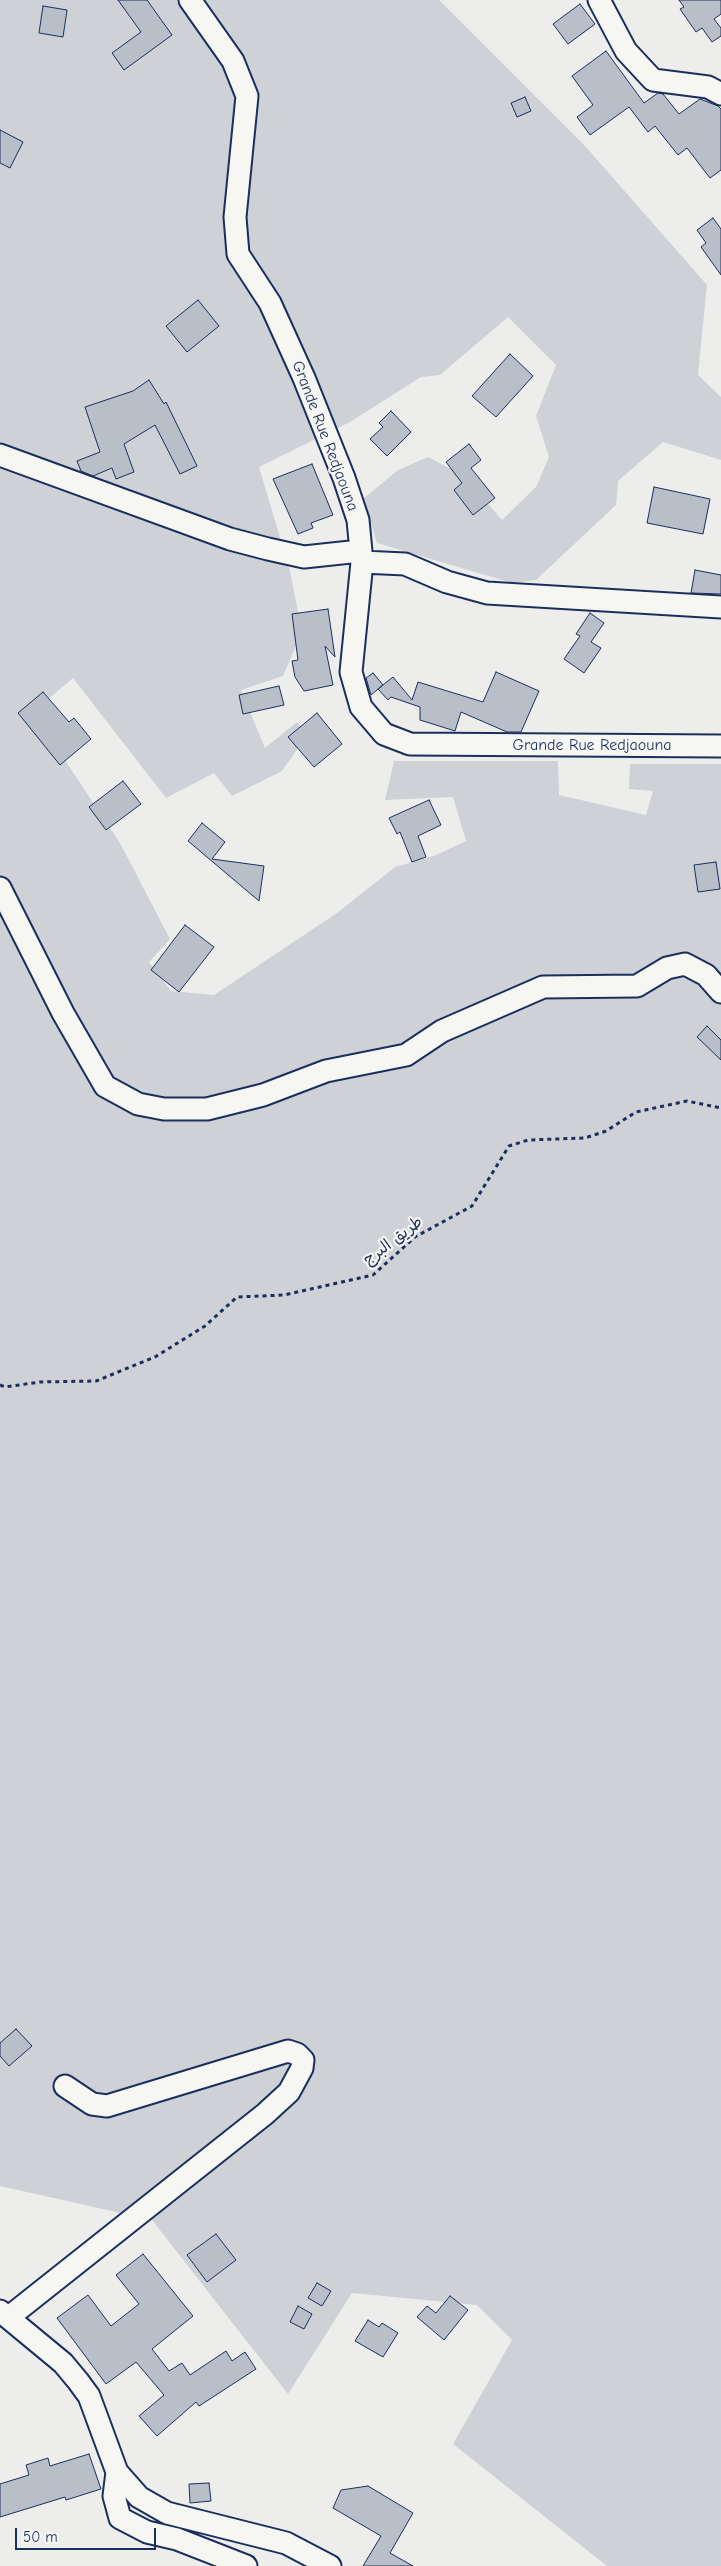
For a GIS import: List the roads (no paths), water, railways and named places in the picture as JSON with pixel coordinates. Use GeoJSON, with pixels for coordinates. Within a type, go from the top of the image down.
{"type":"FeatureCollection","features":[{"type":"Feature","properties":{"kind":"street","name":"Grande Rue Redjaouna"},"geometry":{"type":"LineString","coordinates":[[190,0],[233,61],[247,96],[234,217],[238,254],[270,303],[304,378],[344,478],[358,520],[361,556],[351,672],[360,707],[384,734],[410,744],[721,746]]}},
{"type":"Feature","properties":{"kind":"street"},"geometry":{"type":"LineString","coordinates":[[599,0],[626,51],[653,80],[708,87],[721,94]]}},
{"type":"Feature","properties":{"kind":"street"},"geometry":{"type":"LineString","coordinates":[[0,455],[230,539],[304,557],[361,556],[405,564],[447,582],[488,593],[721,607]]}},
{"type":"Feature","properties":{"kind":"street"},"geometry":{"type":"LineString","coordinates":[[0,888],[26,934],[63,1013],[105,1086],[138,1104],[164,1110],[207,1109],[263,1095],[326,1071],[406,1055],[442,1031],[543,987],[637,986],[667,968],[685,964],[706,975],[721,992]]}},
{"type":"Feature","properties":{"kind":"street"},"geometry":{"type":"LineString","coordinates":[[66,2086],[92,2104],[107,2106],[288,2051],[297,2054],[304,2060],[302,2068],[289,2092],[265,2114],[4,2314],[63,2363],[84,2388],[89,2396],[117,2472],[139,2497],[168,2513],[286,2544],[330,2566]]}},
{"type":"Feature","properties":{"kind":"street"},"geometry":{"type":"LineString","coordinates":[[117,2472],[114,2496],[120,2518],[147,2532],[177,2539],[246,2566]]}}]}
